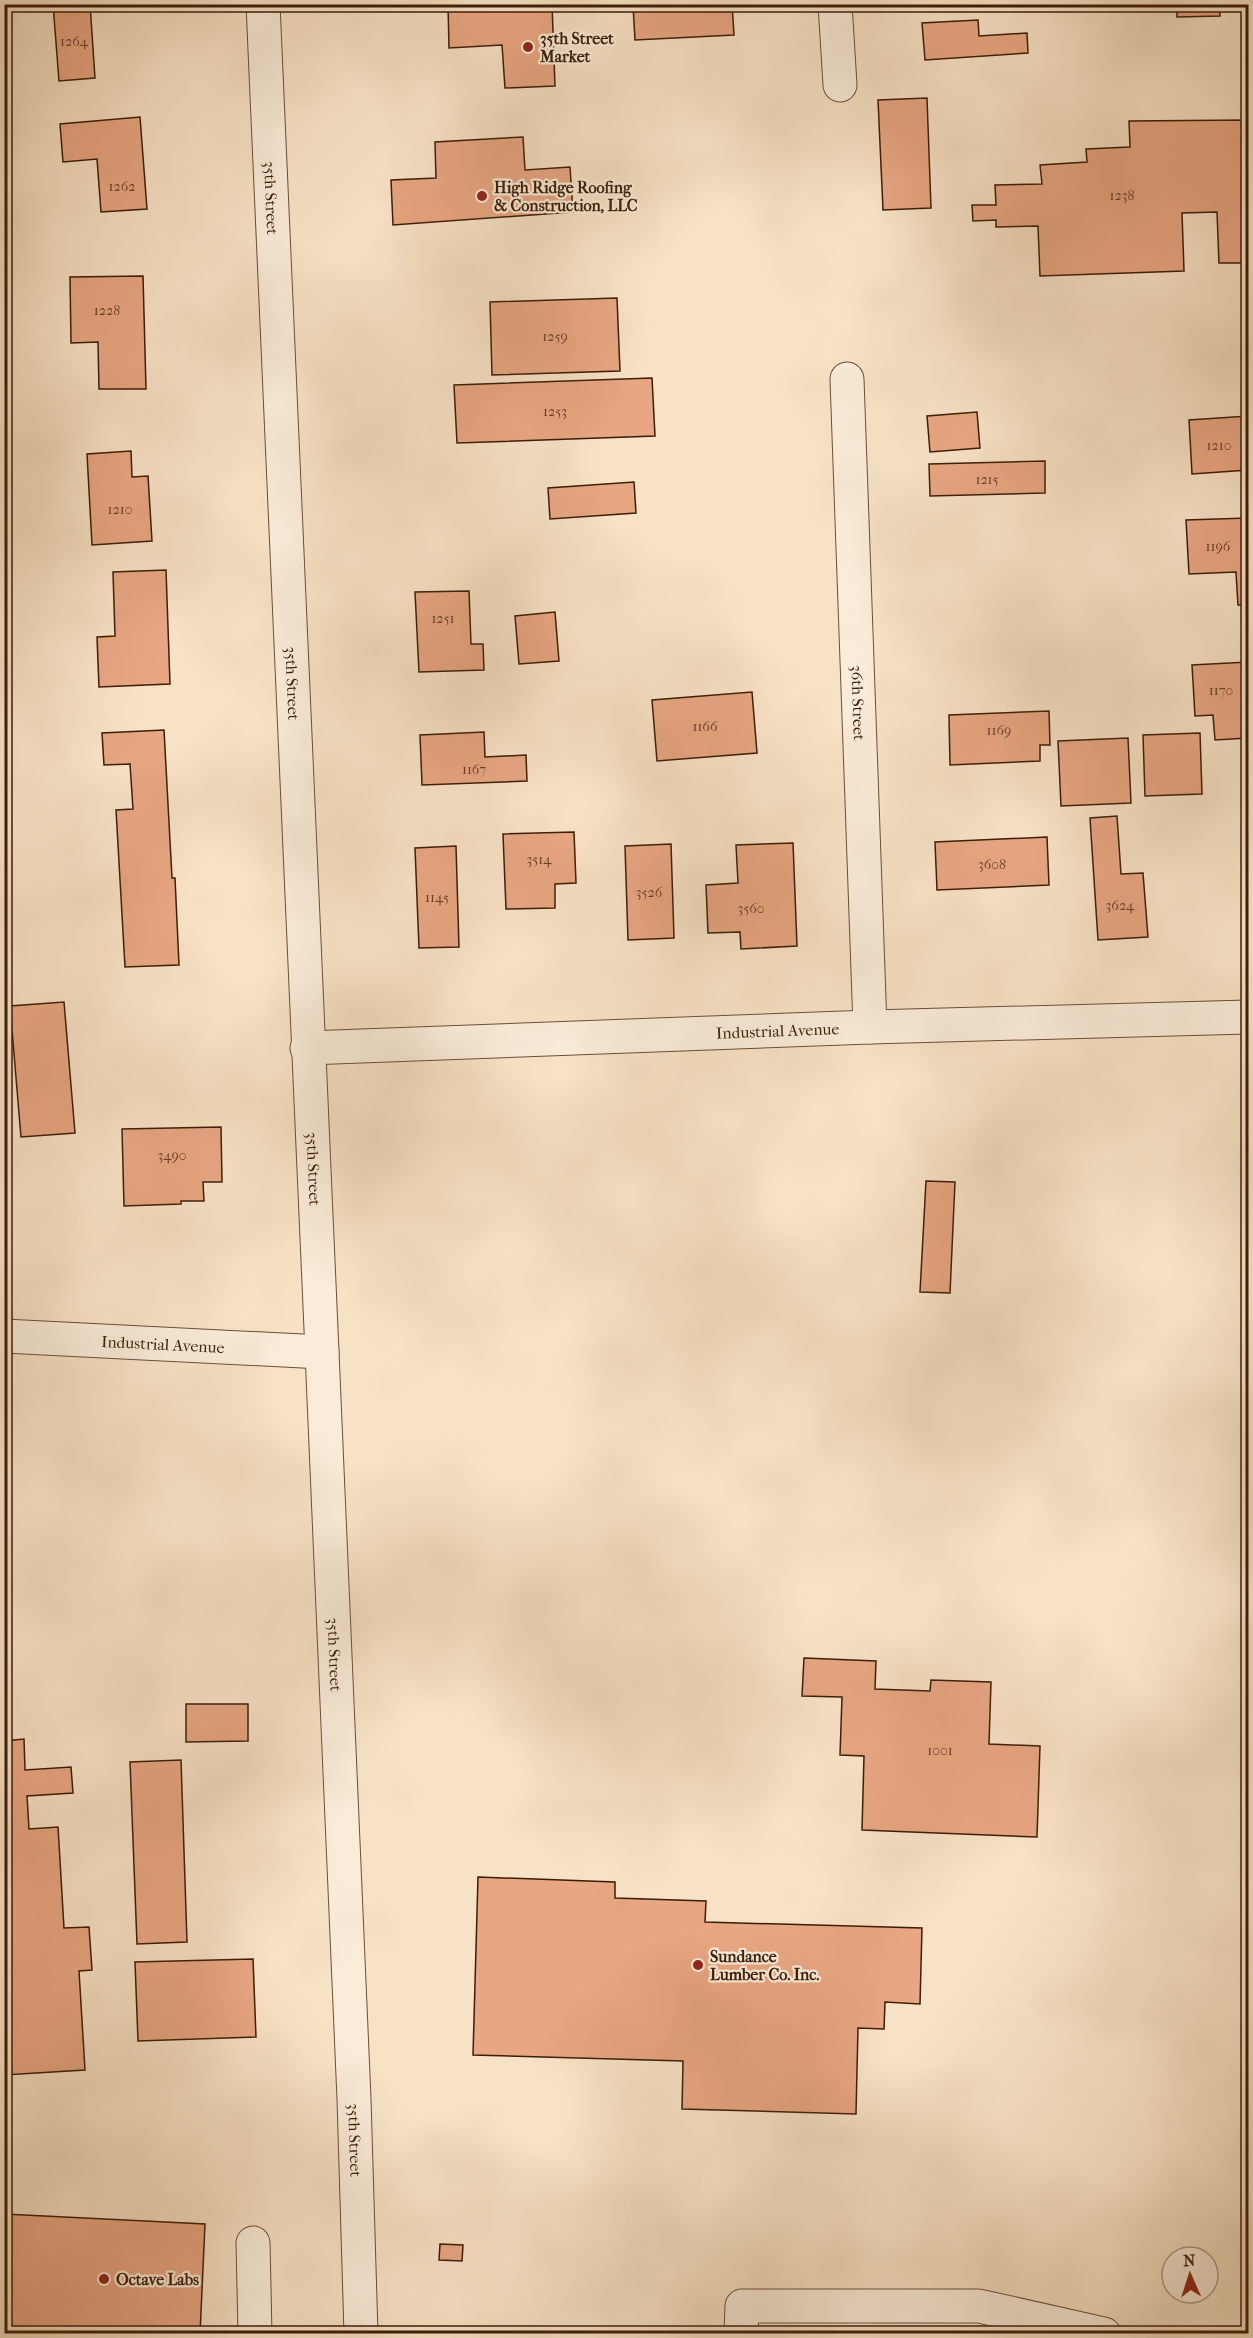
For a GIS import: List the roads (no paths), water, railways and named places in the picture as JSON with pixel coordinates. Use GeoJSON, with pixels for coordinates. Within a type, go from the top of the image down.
{"type":"FeatureCollection","features":[{"type":"Feature","properties":{"kind":"street","name":"35th Street"},"geometry":{"type":"LineString","coordinates":[[263,4],[353,2087],[361,2334]]}},
{"type":"Feature","properties":{"kind":"street"},"geometry":{"type":"LineString","coordinates":[[835,4],[840,85]]}},
{"type":"Feature","properties":{"kind":"street","name":"36th Street"},"geometry":{"type":"LineString","coordinates":[[847,379],[870,1027]]}},
{"type":"Feature","properties":{"kind":"street","name":"Industrial Avenue"},"geometry":{"type":"LineString","coordinates":[[307,1048],[870,1027],[1248,1017]]}},
{"type":"Feature","properties":{"kind":"street","name":"Industrial Avenue"},"geometry":{"type":"LineString","coordinates":[[4,1336],[322,1352]]}},
{"type":"Feature","properties":{"kind":"street"},"geometry":{"type":"LineString","coordinates":[[253,2243],[255,2334]]}},
{"type":"Feature","properties":{"kind":"street"},"geometry":{"type":"LineString","coordinates":[[741,2334],[742,2306],[979,2307],[1104,2334]]}},
{"type":"Feature","properties":{"kind":"place","name":"35th Street Market"},"geometry":{"type":"Point","coordinates":[528,47]}},
{"type":"Feature","properties":{"kind":"place","name":"High Ridge Roofing & Construction, LLC"},"geometry":{"type":"Point","coordinates":[482,196]}},
{"type":"Feature","properties":{"kind":"place","name":"Sundance Lumber Co. Inc."},"geometry":{"type":"Point","coordinates":[698,1965]}},
{"type":"Feature","properties":{"kind":"place","name":"Octave Labs"},"geometry":{"type":"Point","coordinates":[104,2279]}}]}
